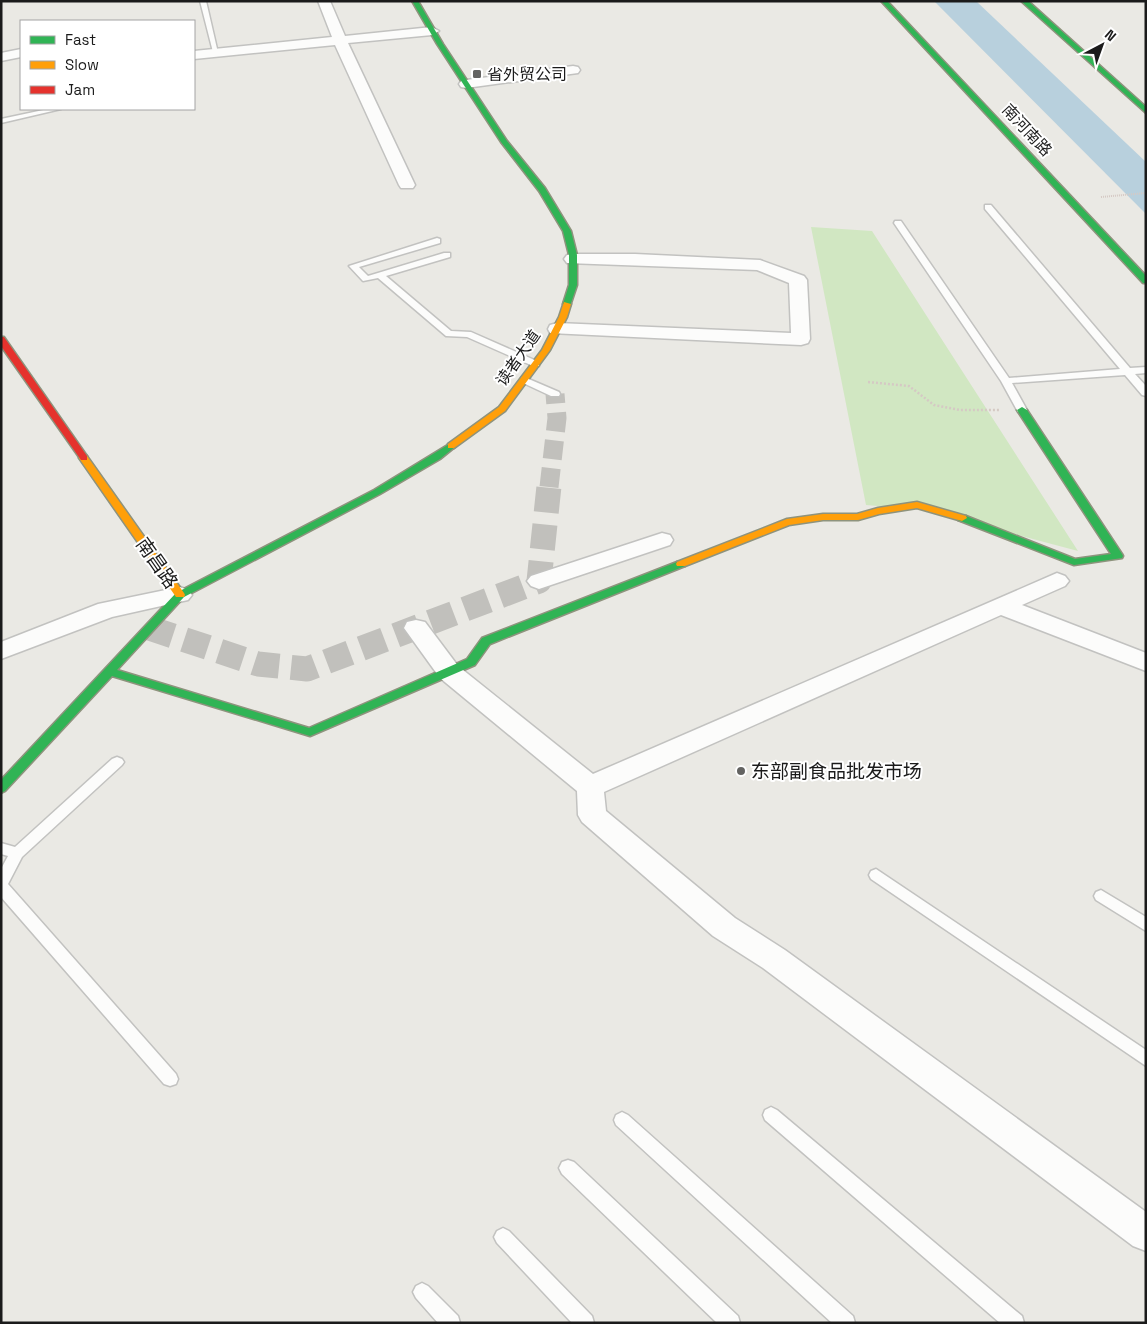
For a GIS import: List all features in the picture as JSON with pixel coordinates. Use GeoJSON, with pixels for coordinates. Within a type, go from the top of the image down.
{"type":"FeatureCollection","features":[{"type":"Feature","properties":{"kind":"street"},"geometry":{"type":"LineString","coordinates":[[324,1],[407,185]]}},
{"type":"Feature","properties":{"kind":"street","name":"读者大道"},"geometry":{"type":"LineString","coordinates":[[180,595],[377,492],[437,458],[502,409],[536,364],[563,317],[573,285],[573,259],[567,231],[556,210],[504,142],[414,1]]}},
{"type":"Feature","properties":{"kind":"street","name":"南河南路"},"geometry":{"type":"LineString","coordinates":[[884,1],[1146,281]]}},
{"type":"Feature","properties":{"kind":"street"},"geometry":{"type":"LineString","coordinates":[[1024,1],[1146,111]]}},
{"type":"Feature","properties":{"kind":"street"},"geometry":{"type":"LineString","coordinates":[[195,55],[432,31]]}},
{"type":"Feature","properties":{"kind":"street"},"geometry":{"type":"LineString","coordinates":[[1,57],[20,54]]}},
{"type":"Feature","properties":{"kind":"street"},"geometry":{"type":"LineString","coordinates":[[466,84],[573,70]]}},
{"type":"Feature","properties":{"kind":"street"},"geometry":{"type":"LineString","coordinates":[[557,329],[801,339],[798,280],[760,265],[635,258],[573,259]]}},
{"type":"Feature","properties":{"kind":"street","name":"南昌路"},"geometry":{"type":"LineString","coordinates":[[1,339],[180,595],[1,788]]}},
{"type":"Feature","properties":{"kind":"street"},"geometry":{"type":"LineString","coordinates":[[109,671],[310,732],[471,662],[486,641],[787,522],[822,517],[858,518],[878,511],[917,505],[964,518],[1074,562],[1118,556],[1022,410]]}},
{"type":"Feature","properties":{"kind":"street"},"geometry":{"type":"LineString","coordinates":[[539,581],[662,540]]}},
{"type":"Feature","properties":{"kind":"street"},"geometry":{"type":"LineString","coordinates":[[591,801],[1056,581]]}},
{"type":"Feature","properties":{"kind":"street"},"geometry":{"type":"LineString","coordinates":[[1,651],[106,610],[180,595]]}},
{"type":"Feature","properties":{"kind":"street"},"geometry":{"type":"LineString","coordinates":[[1000,606],[1146,663]]}},
{"type":"Feature","properties":{"kind":"street"},"geometry":{"type":"LineString","coordinates":[[416,628],[449,672],[591,801],[724,927],[774,959],[1146,1234]]}},
{"type":"Feature","properties":{"kind":"lane"},"geometry":{"type":"LineString","coordinates":[[203,1],[216,52]]}},
{"type":"Feature","properties":{"kind":"lane"},"geometry":{"type":"LineString","coordinates":[[1,121],[52,110]]}},
{"type":"Feature","properties":{"kind":"lane"},"geometry":{"type":"LineString","coordinates":[[988,207],[1146,393]]}},
{"type":"Feature","properties":{"kind":"lane"},"geometry":{"type":"LineString","coordinates":[[898,223],[1006,381],[1022,410]]}},
{"type":"Feature","properties":{"kind":"lane"},"geometry":{"type":"LineString","coordinates":[[437,241],[353,266],[366,279],[447,254]]}},
{"type":"Feature","properties":{"kind":"lane"},"geometry":{"type":"LineString","coordinates":[[380,275],[448,334],[468,334],[536,364]]}},
{"type":"Feature","properties":{"kind":"lane"},"geometry":{"type":"LineString","coordinates":[[1006,381],[1146,370]]}},
{"type":"Feature","properties":{"kind":"lane"},"geometry":{"type":"LineString","coordinates":[[524,380],[555,394]]}},
{"type":"Feature","properties":{"kind":"lane"},"geometry":{"type":"LineString","coordinates":[[1,882],[17,854],[117,762]]}},
{"type":"Feature","properties":{"kind":"lane"},"geometry":{"type":"LineString","coordinates":[[1,848],[17,854]]}},
{"type":"Feature","properties":{"kind":"lane"},"geometry":{"type":"LineString","coordinates":[[876,875],[1146,1059]]}},
{"type":"Feature","properties":{"kind":"lane"},"geometry":{"type":"LineString","coordinates":[[1,887],[170,1079]]}},
{"type":"Feature","properties":{"kind":"lane"},"geometry":{"type":"LineString","coordinates":[[1101,896],[1146,925]]}},
{"type":"Feature","properties":{"kind":"lane"},"geometry":{"type":"LineString","coordinates":[[771,1115],[1015,1323]]}},
{"type":"Feature","properties":{"kind":"lane"},"geometry":{"type":"LineString","coordinates":[[622,1120],[846,1323]]}},
{"type":"Feature","properties":{"kind":"lane"},"geometry":{"type":"LineString","coordinates":[[568,1168],[731,1323]]}},
{"type":"Feature","properties":{"kind":"lane"},"geometry":{"type":"LineString","coordinates":[[504,1237],[585,1323]]}},
{"type":"Feature","properties":{"kind":"lane"},"geometry":{"type":"LineString","coordinates":[[422,1292],[451,1323]]}},
{"type":"Feature","properties":{"kind":"path"},"geometry":{"type":"LineString","coordinates":[[1096,197],[1146,193]]}},
{"type":"Feature","properties":{"kind":"path"},"geometry":{"type":"LineString","coordinates":[[868,382],[909,386],[934,405],[960,410],[1022,410]]}},
{"type":"Feature","properties":{"kind":"green space"},"geometry":{"type":"Polygon","coordinates":[[[811,227],[872,231],[1078,551],[925,510],[866,505],[811,227]]]}},
{"type":"Feature","properties":{"kind":"water"},"geometry":{"type":"Polygon","coordinates":[[[934,1],[976,1],[1146,162],[1146,214],[934,1]]]}},
{"type":"Feature","properties":{"kind":"tunnel"},"geometry":{"type":"LineString","coordinates":[[549,487],[557,418],[555,394]]}},
{"type":"Feature","properties":{"kind":"tunnel"},"geometry":{"type":"LineString","coordinates":[[149,628],[258,664],[307,669],[539,581],[549,486]]}},
{"type":"Feature","properties":{"kind":"traffic: fast"},"geometry":{"type":"LineString","coordinates":[[415,1],[440,44],[504,142],[542,190],[567,231],[573,255],[573,285],[567,304]]}},
{"type":"Feature","properties":{"kind":"traffic: fast"},"geometry":{"type":"LineString","coordinates":[[884,1],[1146,281]]}},
{"type":"Feature","properties":{"kind":"traffic: fast"},"geometry":{"type":"LineString","coordinates":[[1024,1],[1146,111]]}},
{"type":"Feature","properties":{"kind":"traffic: fast"},"geometry":{"type":"LineString","coordinates":[[962,518],[1074,562],[1118,556],[1022,410]]}},
{"type":"Feature","properties":{"kind":"traffic: fast"},"geometry":{"type":"LineString","coordinates":[[1,788],[180,595],[377,492],[437,457],[451,446]]}},
{"type":"Feature","properties":{"kind":"traffic: fast"},"geometry":{"type":"LineString","coordinates":[[109,671],[310,732],[471,662],[486,641],[681,564]]}},
{"type":"Feature","properties":{"kind":"traffic: slow"},"geometry":{"type":"LineString","coordinates":[[451,446],[502,409],[546,350],[563,317],[567,304]]}},
{"type":"Feature","properties":{"kind":"traffic: slow"},"geometry":{"type":"LineString","coordinates":[[84,458],[180,595]]}},
{"type":"Feature","properties":{"kind":"traffic: slow"},"geometry":{"type":"LineString","coordinates":[[681,564],[787,522],[823,517],[858,517],[878,511],[917,505],[962,518]]}},
{"type":"Feature","properties":{"kind":"traffic: jam"},"geometry":{"type":"LineString","coordinates":[[1,339],[84,458]]}},
{"type":"Feature","properties":{"kind":"place","name":"省外贸公司"},"geometry":{"type":"Point","coordinates":[477,74]}},
{"type":"Feature","properties":{"kind":"place","name":"东部副食品批发市场"},"geometry":{"type":"Point","coordinates":[741,771]}}]}
